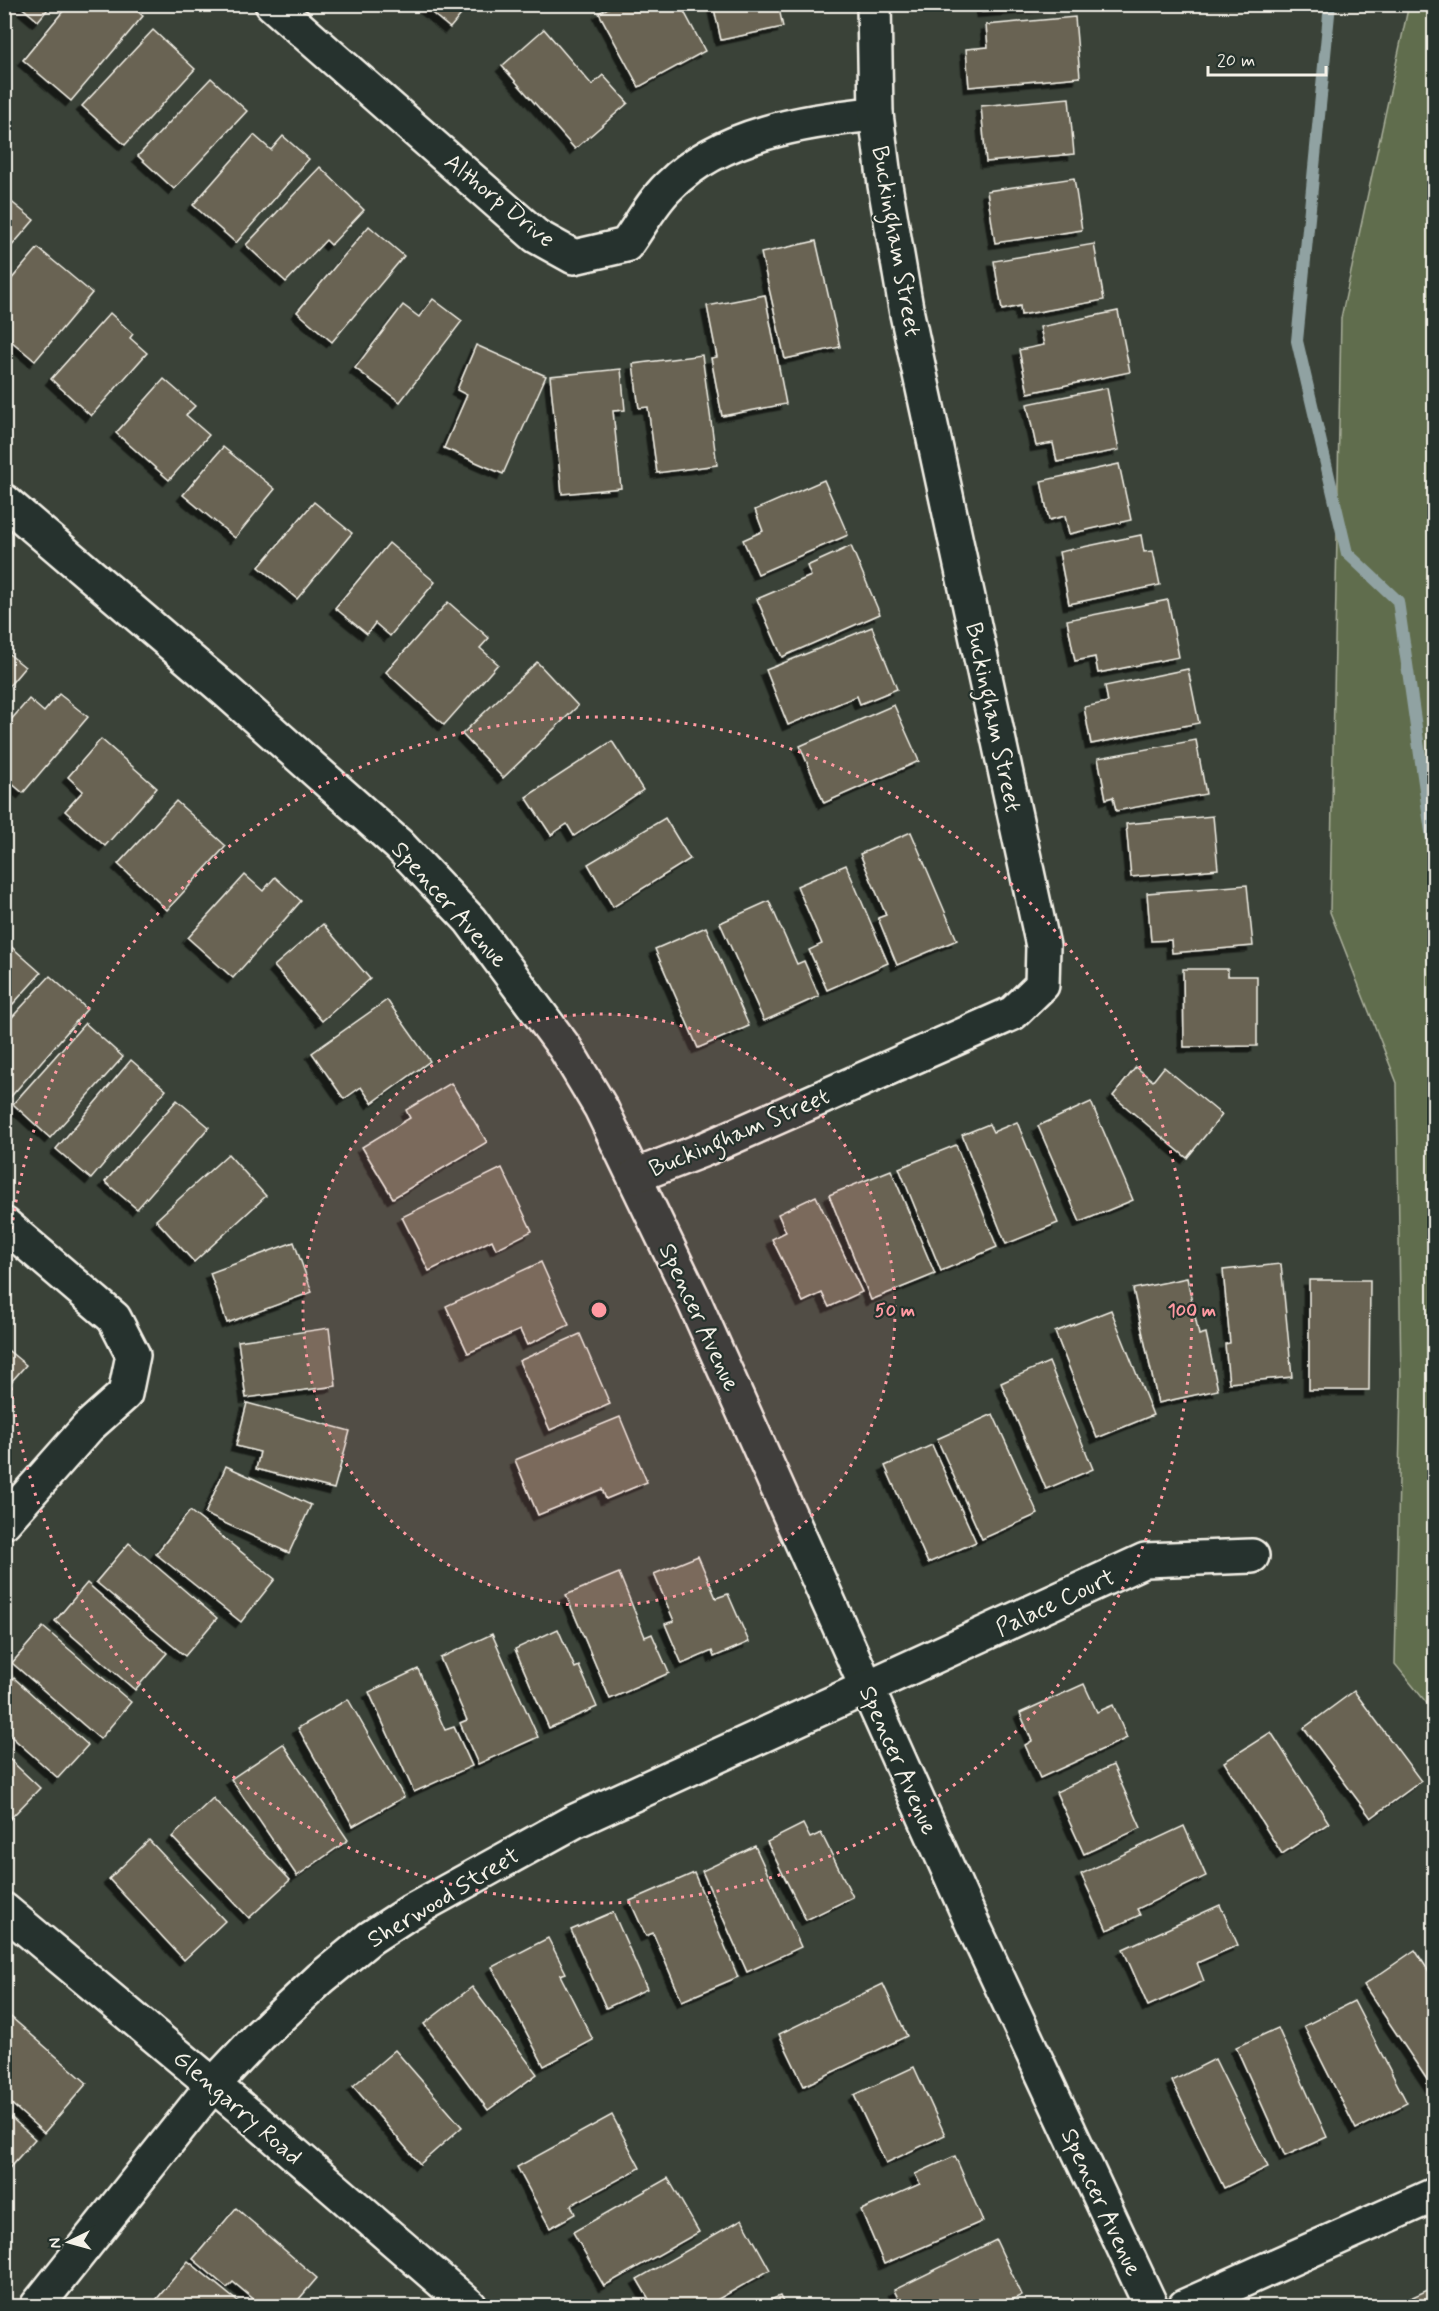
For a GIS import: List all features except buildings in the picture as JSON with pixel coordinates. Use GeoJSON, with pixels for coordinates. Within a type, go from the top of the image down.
{"type":"FeatureCollection","features":[{"type":"Feature","properties":{"kind":"street","name":"Althorp Drive"},"geometry":{"type":"LineString","coordinates":[[272,4],[536,236],[574,257],[626,245],[668,186],[711,154],[771,131],[826,118],[876,114]]}},
{"type":"Feature","properties":{"kind":"street","name":"Buckingham Street"},"geometry":{"type":"LineString","coordinates":[[635,1176],[705,1149],[1012,1013],[1042,985],[1043,946],[907,315],[885,185],[876,114],[874,4]]}},
{"type":"Feature","properties":{"kind":"street","name":"Spencer Avenue"},"geometry":{"type":"LineString","coordinates":[[4,501],[225,690],[399,845],[470,920],[565,1048],[601,1108],[635,1176],[717,1353],[973,1925],[1150,2307]]}},
{"type":"Feature","properties":{"kind":"street"},"geometry":{"type":"LineString","coordinates":[[4,1224],[114,1318],[134,1355],[125,1394],[87,1427],[4,1522]]}},
{"type":"Feature","properties":{"kind":"street","name":"Palace Court"},"geometry":{"type":"LineString","coordinates":[[867,1689],[1145,1560],[1252,1556]]}},
{"type":"Feature","properties":{"kind":"street","name":"Sherwood Street"},"geometry":{"type":"LineString","coordinates":[[37,2307],[212,2086],[260,2035],[321,1978],[370,1938],[410,1912],[573,1822],[867,1689]]}},
{"type":"Feature","properties":{"kind":"street","name":"Glengarry Road"},"geometry":{"type":"LineString","coordinates":[[4,1910],[470,2307]]}},
{"type":"Feature","properties":{"kind":"street"},"geometry":{"type":"LineString","coordinates":[[1185,2307],[1434,2194]]}},
{"type":"Feature","properties":{"kind":"green space"},"geometry":{"type":"Polygon","coordinates":[[[1409,4],[1434,5],[1434,1712],[1395,1664],[1401,1384],[1397,1083],[1330,912],[1341,318],[1409,4]]]}},
{"type":"Feature","properties":{"kind":"waterway"},"geometry":{"type":"LineString","coordinates":[[1330,4],[1297,341],[1347,553],[1398,601],[1434,853]]}}]}
